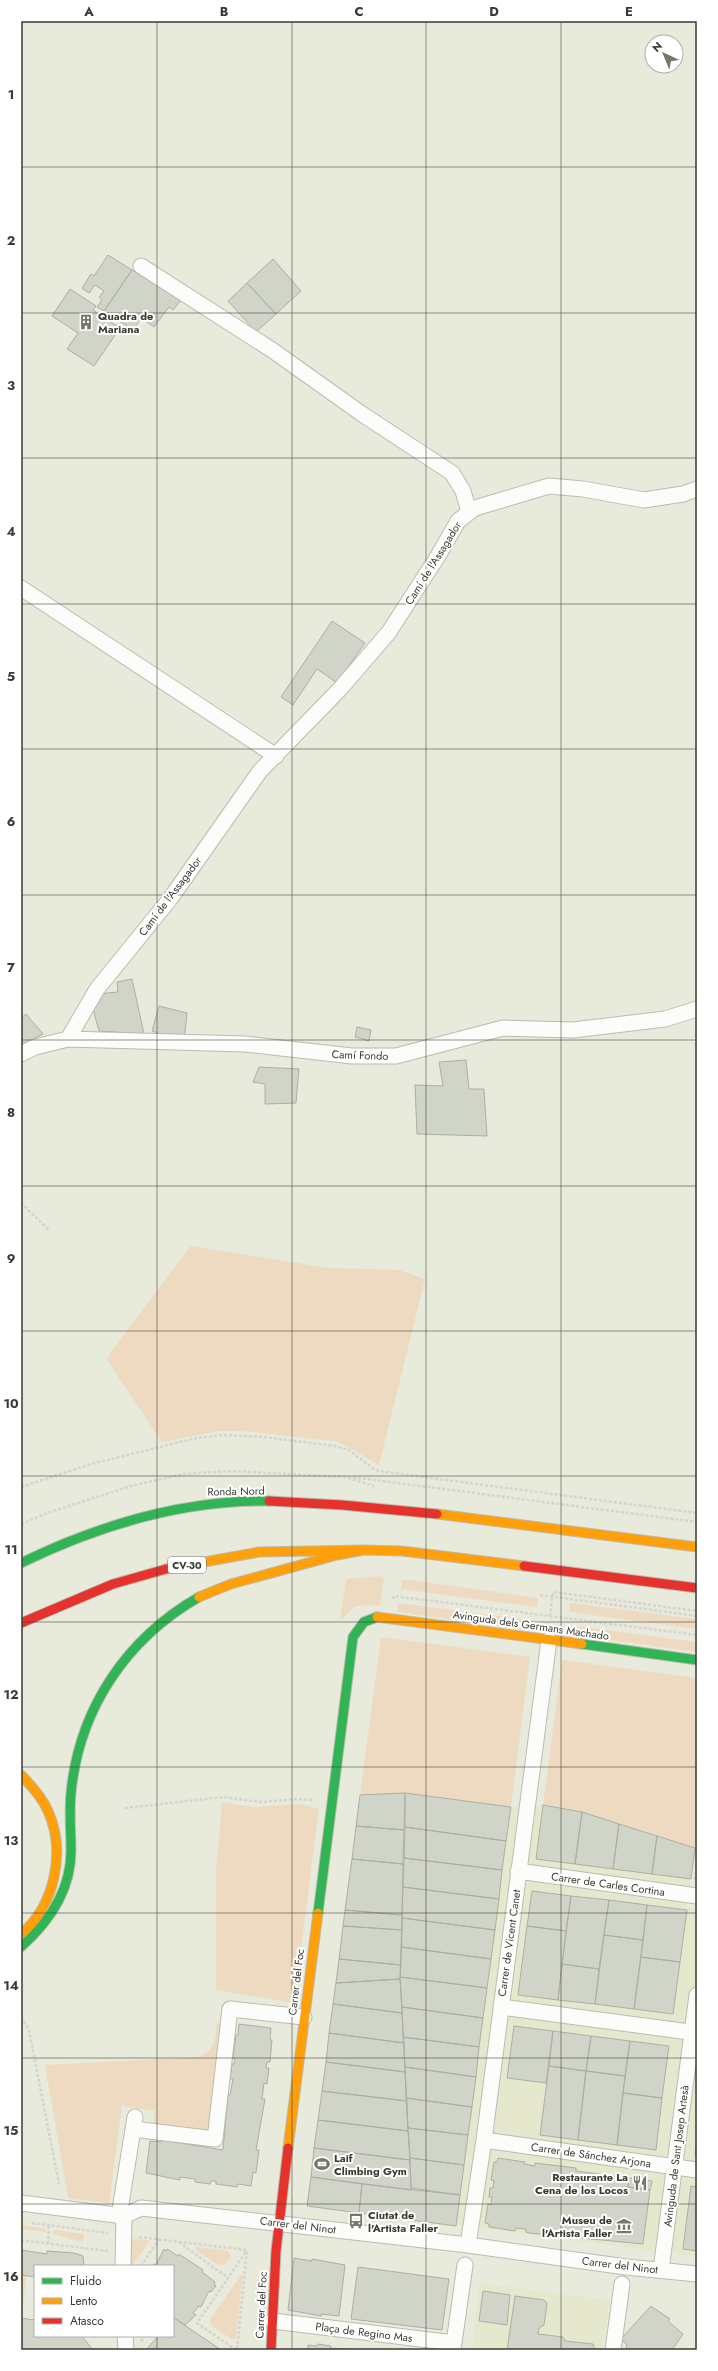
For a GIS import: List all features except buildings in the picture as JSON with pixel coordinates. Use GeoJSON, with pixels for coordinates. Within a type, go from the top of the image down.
{"type":"FeatureCollection","features":[{"type":"Feature","properties":{"kind":"main road","name":"Ronda Nord"},"geometry":{"type":"LineString","coordinates":[[21,1563],[44,1551],[115,1525],[169,1510],[211,1503],[348,1504],[460,1516],[697,1548]]}},
{"type":"Feature","properties":{"kind":"main road"},"geometry":{"type":"LineString","coordinates":[[21,1947],[35,1935],[52,1914],[63,1893],[70,1859],[70,1794],[83,1728],[98,1696],[143,1639],[169,1616],[199,1597],[237,1582],[262,1577],[363,1550],[402,1551],[697,1588]]}},
{"type":"Feature","properties":{"kind":"main road","name":"CV-30"},"geometry":{"type":"LineString","coordinates":[[21,1623],[113,1584],[157,1571],[259,1552],[363,1550]]}},
{"type":"Feature","properties":{"kind":"main road","name":"Avinguda dels Germans Machado"},"geometry":{"type":"LineString","coordinates":[[363,1622],[372,1617],[381,1616],[697,1660]]}},
{"type":"Feature","properties":{"kind":"main road","name":"Carrer del Foc"},"geometry":{"type":"LineString","coordinates":[[271,2350],[279,2223],[304,2017],[353,1637],[356,1629],[363,1622]]}},
{"type":"Feature","properties":{"kind":"main road"},"geometry":{"type":"LineString","coordinates":[[21,1775],[34,1786],[47,1805],[57,1832],[57,1858],[49,1894],[37,1919],[21,1934]]}},
{"type":"Feature","properties":{"kind":"street"},"geometry":{"type":"LineString","coordinates":[[141,266],[272,350],[362,414],[452,473],[463,491],[469,512]]}},
{"type":"Feature","properties":{"kind":"street","name":"Camí de l'Assagador"},"geometry":{"type":"LineString","coordinates":[[68,1039],[97,989],[170,899],[260,771],[340,689],[389,632],[438,556],[458,520],[475,508],[549,486],[583,489],[644,500],[684,494],[697,490]]}},
{"type":"Feature","properties":{"kind":"street"},"geometry":{"type":"LineString","coordinates":[[21,588],[276,756]]}},
{"type":"Feature","properties":{"kind":"street","name":"Camí Fondo"},"geometry":{"type":"LineString","coordinates":[[21,1054],[36,1047],[68,1039],[245,1044],[352,1056],[396,1056],[503,1028],[573,1030],[665,1019],[697,1009]]}},
{"type":"Feature","properties":{"kind":"street","name":"Carrer de Vicent Canet"},"geometry":{"type":"LineString","coordinates":[[468,2245],[484,2140],[549,1640]]}},
{"type":"Feature","properties":{"kind":"street","name":"Carrer de Carles Cortina"},"geometry":{"type":"LineString","coordinates":[[518,1872],[697,1896]]}},
{"type":"Feature","properties":{"kind":"street","name":"Avinguda de Sant Josep Artesà"},"geometry":{"type":"LineString","coordinates":[[661,2270],[695,2033],[697,1995]]}},
{"type":"Feature","properties":{"kind":"street"},"geometry":{"type":"LineString","coordinates":[[501,2007],[695,2033]]}},
{"type":"Feature","properties":{"kind":"street"},"geometry":{"type":"LineString","coordinates":[[123,2260],[124,2235],[122,2216],[134,2123],[215,2139],[230,2009],[304,2017]]}},
{"type":"Feature","properties":{"kind":"street","name":"Carrer de Sánchez Arjona"},"geometry":{"type":"LineString","coordinates":[[484,2140],[697,2170]]}},
{"type":"Feature","properties":{"kind":"street"},"geometry":{"type":"LineString","coordinates":[[21,2203],[122,2216]]}},
{"type":"Feature","properties":{"kind":"street","name":"Carrer del Ninot"},"geometry":{"type":"LineString","coordinates":[[122,2216],[141,2208],[468,2245],[697,2274]]}},
{"type":"Feature","properties":{"kind":"street","name":"Plaça de Regino Mas"},"geometry":{"type":"LineString","coordinates":[[273,2321],[454,2346],[465,2265]]}},
{"type":"Feature","properties":{"kind":"street"},"geometry":{"type":"LineString","coordinates":[[613,2350],[622,2284]]}},
{"type":"Feature","properties":{"kind":"street"},"geometry":{"type":"LineString","coordinates":[[125,2337],[126,2350]]}},
{"type":"Feature","properties":{"kind":"path"},"geometry":{"type":"LineString","coordinates":[[21,1203],[48,1230]]}},
{"type":"Feature","properties":{"kind":"path"},"geometry":{"type":"LineString","coordinates":[[21,1487],[91,1464],[196,1438],[231,1436],[335,1446],[349,1450],[375,1470],[386,1472],[697,1513]]}},
{"type":"Feature","properties":{"kind":"path"},"geometry":{"type":"LineString","coordinates":[[21,1524],[50,1512],[130,1486],[184,1474],[232,1471],[359,1478],[697,1522]]}},
{"type":"Feature","properties":{"kind":"path"},"geometry":{"type":"LineString","coordinates":[[549,1620],[554,1592],[697,1611]]}},
{"type":"Feature","properties":{"kind":"path"},"geometry":{"type":"LineString","coordinates":[[540,1595],[697,1616]]}},
{"type":"Feature","properties":{"kind":"path"},"geometry":{"type":"LineString","coordinates":[[125,1808],[223,1797],[260,1802],[298,1799],[332,1805]]}},
{"type":"Feature","properties":{"kind":"path"},"geometry":{"type":"LineString","coordinates":[[687,1881],[695,1882],[697,1864]]}},
{"type":"Feature","properties":{"kind":"path"},"geometry":{"type":"LineString","coordinates":[[21,2017],[29,2030],[59,2184]]}},
{"type":"Feature","properties":{"kind":"path"},"geometry":{"type":"LineString","coordinates":[[28,2222],[247,2250]]}},
{"type":"Feature","properties":{"kind":"path"},"geometry":{"type":"LineString","coordinates":[[48,2244],[49,2225]]}},
{"type":"Feature","properties":{"kind":"path"},"geometry":{"type":"LineString","coordinates":[[142,2265],[159,2239]]}},
{"type":"Feature","properties":{"kind":"path"},"geometry":{"type":"LineString","coordinates":[[21,2240],[48,2244],[123,2260]]}},
{"type":"Feature","properties":{"kind":"path"},"geometry":{"type":"LineString","coordinates":[[179,2242],[228,2278]]}},
{"type":"Feature","properties":{"kind":"path"},"geometry":{"type":"LineString","coordinates":[[247,2250],[237,2350],[197,2323],[247,2250]]}},
{"type":"Feature","properties":{"kind":"shaded area"},"geometry":{"type":"Polygon","coordinates":[[[191,1246],[328,1268],[399,1270],[425,1279],[379,1465],[335,1441],[242,1431],[220,1431],[162,1442],[107,1360],[110,1353],[191,1246]]]}},
{"type":"Feature","properties":{"kind":"shaded area"},"geometry":{"type":"Polygon","coordinates":[[[381,1576],[384,1579],[380,1605],[356,1606],[340,1620],[346,1579],[381,1576]]]}},
{"type":"Feature","properties":{"kind":"shaded area"},"geometry":{"type":"Polygon","coordinates":[[[402,1579],[538,1598],[537,1607],[401,1589],[402,1579]]]}},
{"type":"Feature","properties":{"kind":"shaded area"},"geometry":{"type":"Polygon","coordinates":[[[398,1603],[534,1621],[533,1631],[397,1612],[398,1603]]]}},
{"type":"Feature","properties":{"kind":"shaded area"},"geometry":{"type":"Polygon","coordinates":[[[570,1603],[697,1619],[697,1629],[569,1612],[570,1603]]]}},
{"type":"Feature","properties":{"kind":"shaded area"},"geometry":{"type":"Polygon","coordinates":[[[567,1625],[697,1642],[697,1652],[566,1634],[567,1625]]]}},
{"type":"Feature","properties":{"kind":"shaded area"},"geometry":{"type":"Polygon","coordinates":[[[381,1637],[530,1657],[511,1807],[405,1793],[360,1795],[381,1637]]]}},
{"type":"Feature","properties":{"kind":"shaded area"},"geometry":{"type":"Polygon","coordinates":[[[562,1660],[697,1678],[697,1829],[695,1848],[576,1810],[543,1805],[562,1660]]]}},
{"type":"Feature","properties":{"kind":"shaded area"},"geometry":{"type":"Polygon","coordinates":[[[405,1793],[511,1807],[543,1805],[576,1810],[695,1848],[686,1907],[697,1909],[697,2256],[307,2206],[360,1795],[405,1793]]]}},
{"type":"Feature","properties":{"kind":"shaded area"},"geometry":{"type":"Polygon","coordinates":[[[222,1802],[252,1807],[301,1804],[319,1809],[294,2003],[216,1990],[216,1871],[222,1802]]]}},
{"type":"Feature","properties":{"kind":"shaded area"},"geometry":{"type":"Polygon","coordinates":[[[217,2022],[224,2024],[209,2132],[153,2124],[155,2111],[122,2106],[109,2203],[68,2198],[45,2065],[200,2057],[209,2051],[214,2043],[217,2022]]]}},
{"type":"Feature","properties":{"kind":"shaded area"},"geometry":{"type":"Polygon","coordinates":[[[21,2225],[46,2229],[45,2232],[21,2229],[21,2225]]]}},
{"type":"Feature","properties":{"kind":"shaded area"},"geometry":{"type":"Polygon","coordinates":[[[54,2230],[84,2234],[83,2242],[53,2234],[54,2230]]]}},
{"type":"Feature","properties":{"kind":"shaded area"},"geometry":{"type":"Polygon","coordinates":[[[132,2239],[148,2240],[149,2242],[133,2264],[131,2264],[130,2241],[132,2239]]]}},
{"type":"Feature","properties":{"kind":"shaded area"},"geometry":{"type":"Polygon","coordinates":[[[197,2247],[228,2251],[231,2257],[225,2265],[218,2265],[196,2250],[197,2247]]]}},
{"type":"Feature","properties":{"kind":"shaded area"},"geometry":{"type":"Polygon","coordinates":[[[241,2275],[243,2275],[236,2338],[233,2340],[212,2326],[210,2320],[241,2275]]]}},
{"type":"Feature","properties":{"kind":"shaded area"},"geometry":{"type":"Polygon","coordinates":[[[21,2276],[26,2276],[22,2314],[21,2314],[21,2276]]]}},
{"type":"Feature","properties":{"kind":"shaded area"},"geometry":{"type":"Polygon","coordinates":[[[480,2283],[610,2300],[602,2350],[472,2350],[480,2283]]]}},
{"type":"Feature","properties":{"kind":"traffic: fast"},"geometry":{"type":"LineString","coordinates":[[21,1563],[80,1537],[141,1517],[204,1505],[269,1501]]}},
{"type":"Feature","properties":{"kind":"traffic: fast"},"geometry":{"type":"LineString","coordinates":[[21,1947],[41,1927],[63,1892],[70,1865],[70,1800],[76,1762],[84,1733],[96,1705],[111,1679],[129,1655],[149,1634],[173,1614],[199,1597]]}},
{"type":"Feature","properties":{"kind":"traffic: fast"},"geometry":{"type":"LineString","coordinates":[[318,1913],[353,1637],[364,1622],[377,1617]]}},
{"type":"Feature","properties":{"kind":"traffic: fast"},"geometry":{"type":"LineString","coordinates":[[582,1644],[697,1660]]}},
{"type":"Feature","properties":{"kind":"traffic: slow"},"geometry":{"type":"LineString","coordinates":[[437,1514],[697,1547]]}},
{"type":"Feature","properties":{"kind":"traffic: slow"},"geometry":{"type":"LineString","coordinates":[[166,1569],[259,1552],[363,1550]]}},
{"type":"Feature","properties":{"kind":"traffic: slow"},"geometry":{"type":"LineString","coordinates":[[199,1597],[231,1584],[337,1555],[364,1550],[402,1551],[524,1566]]}},
{"type":"Feature","properties":{"kind":"traffic: slow"},"geometry":{"type":"LineString","coordinates":[[377,1617],[582,1644]]}},
{"type":"Feature","properties":{"kind":"traffic: slow"},"geometry":{"type":"LineString","coordinates":[[21,1775],[43,1801],[53,1827],[56,1843],[54,1877],[49,1893],[42,1909],[33,1922],[21,1934]]}},
{"type":"Feature","properties":{"kind":"traffic: slow"},"geometry":{"type":"LineString","coordinates":[[288,2148],[318,1913]]}},
{"type":"Feature","properties":{"kind":"traffic: jam"},"geometry":{"type":"LineString","coordinates":[[269,1501],[342,1505],[437,1514]]}},
{"type":"Feature","properties":{"kind":"traffic: jam"},"geometry":{"type":"LineString","coordinates":[[524,1566],[697,1588]]}},
{"type":"Feature","properties":{"kind":"traffic: jam"},"geometry":{"type":"LineString","coordinates":[[21,1623],[113,1584],[166,1569]]}},
{"type":"Feature","properties":{"kind":"traffic: jam"},"geometry":{"type":"LineString","coordinates":[[271,2350],[276,2251],[288,2148]]}},
{"type":"Feature","properties":{"kind":"place","name":"Quadra de Mariana"},"geometry":{"type":"Point","coordinates":[86,322]}},
{"type":"Feature","properties":{"kind":"place","name":"Laif Climbing Gym"},"geometry":{"type":"Point","coordinates":[322,2164]}},
{"type":"Feature","properties":{"kind":"place","name":"Restaurante La Cena de los Locos"},"geometry":{"type":"Point","coordinates":[640,2183]}},
{"type":"Feature","properties":{"kind":"place","name":"Ciutat de l'Artista Faller"},"geometry":{"type":"Point","coordinates":[356,2221]}},
{"type":"Feature","properties":{"kind":"place","name":"Museu de l'Artista Faller"},"geometry":{"type":"Point","coordinates":[624,2226]}}]}
